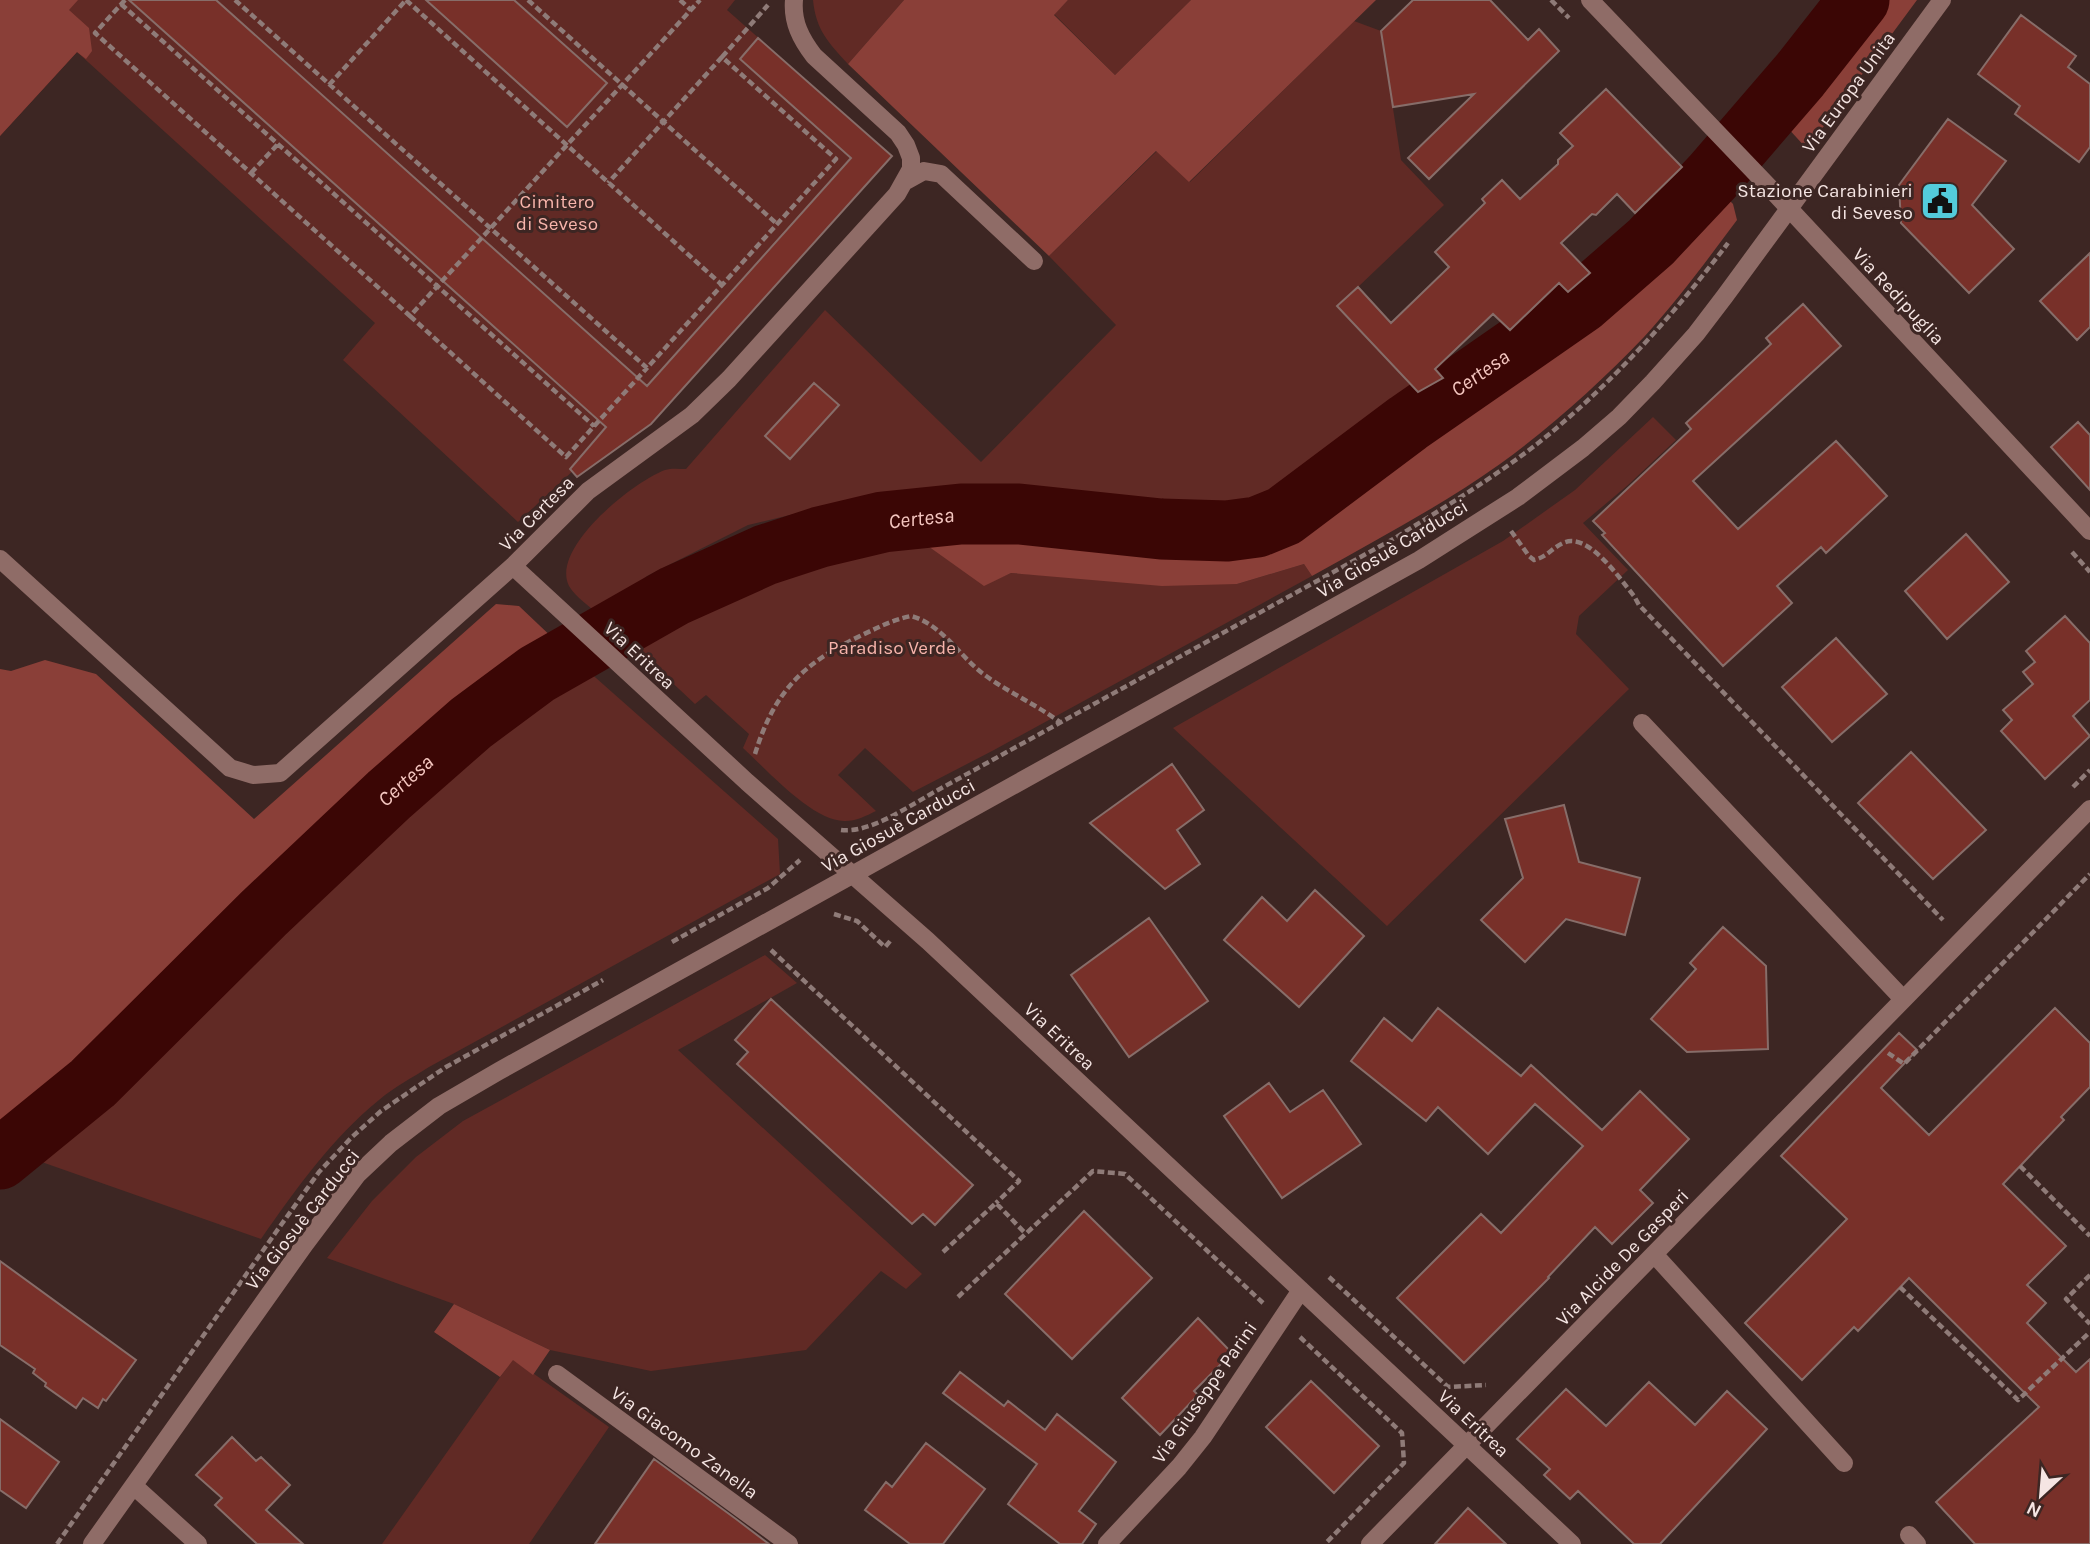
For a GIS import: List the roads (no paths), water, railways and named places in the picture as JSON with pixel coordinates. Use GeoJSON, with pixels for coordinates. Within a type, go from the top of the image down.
{"type":"FeatureCollection","features":[{"type":"Feature","properties":{"kind":"street"},"geometry":{"type":"LineString","coordinates":[[794,0],[795,23],[802,41],[814,56],[898,133],[906,145],[911,158],[911,169],[906,181]]}},
{"type":"Feature","properties":{"kind":"street","name":"Via Redipuglia"},"geometry":{"type":"LineString","coordinates":[[1590,0],[2090,531]]}},
{"type":"Feature","properties":{"kind":"street","name":"Via Europa Unita"},"geometry":{"type":"LineString","coordinates":[[1788,208],[1942,0]]}},
{"type":"Feature","properties":{"kind":"street"},"geometry":{"type":"LineString","coordinates":[[906,181],[923,171],[941,174],[1034,261]]}},
{"type":"Feature","properties":{"kind":"street","name":"Via Certesa"},"geometry":{"type":"LineString","coordinates":[[0,559],[230,768],[253,775],[280,773],[513,566],[588,491],[692,415],[851,247],[906,181]]}},
{"type":"Feature","properties":{"kind":"street","name":"Via Giosuè Carducci"},"geometry":{"type":"LineString","coordinates":[[92,1544],[305,1244],[357,1175],[391,1143],[439,1106],[1419,560],[1518,497],[1583,448],[1619,417],[1653,382],[1696,334],[1788,208]]}},
{"type":"Feature","properties":{"kind":"street","name":"Via Eritrea"},"geometry":{"type":"LineString","coordinates":[[513,566],[747,782],[908,924],[1572,1544]]}},
{"type":"Feature","properties":{"kind":"street"},"geometry":{"type":"LineString","coordinates":[[1642,723],[1903,999]]}},
{"type":"Feature","properties":{"kind":"street","name":"Via Alcide De Gasperi"},"geometry":{"type":"LineString","coordinates":[[1370,1544],[2090,809]]}},
{"type":"Feature","properties":{"kind":"street"},"geometry":{"type":"LineString","coordinates":[[1654,1254],[1844,1463]]}},
{"type":"Feature","properties":{"kind":"street","name":"Via Giuseppe Parini"},"geometry":{"type":"LineString","coordinates":[[1107,1544],[1179,1467],[1203,1437],[1301,1290]]}},
{"type":"Feature","properties":{"kind":"street","name":"Via Giacomo Zanella"},"geometry":{"type":"LineString","coordinates":[[557,1374],[789,1544]]}},
{"type":"Feature","properties":{"kind":"street"},"geometry":{"type":"LineString","coordinates":[[134,1486],[198,1544]]}},
{"type":"Feature","properties":{"kind":"waterway","name":"Certesa"},"geometry":{"type":"LineString","coordinates":[[0,1159],[93,1083],[264,913],[389,795],[471,723],[537,674],[674,596],[765,555],[820,537],[883,522],[961,514],[1019,514],[1161,529],[1227,531],[1257,527],[1284,516],[1408,423],[1581,303],[1651,242],[1713,176],[1800,75],[1859,0]]}},
{"type":"Feature","properties":{"kind":"place","name":"Stazione Carabinieri di Seveso"},"geometry":{"type":"Point","coordinates":[1940,201]}},
{"type":"Feature","properties":{"kind":"park label","name":"Cimitero di Seveso"},"geometry":{"type":"Point","coordinates":[557,212]}},
{"type":"Feature","properties":{"kind":"park label","name":"Paradiso Verde"},"geometry":{"type":"Point","coordinates":[892,647]}}]}
